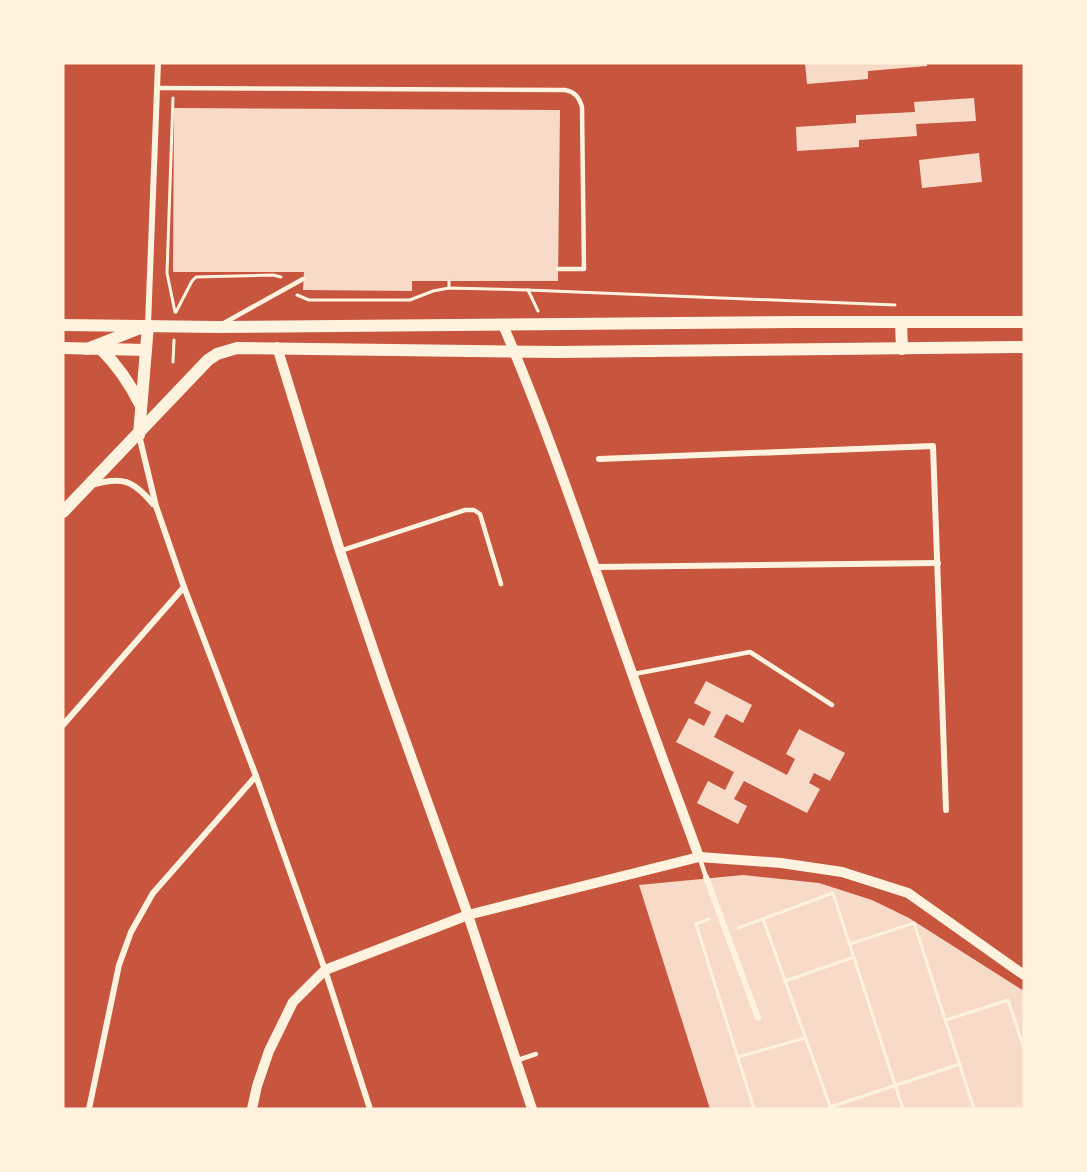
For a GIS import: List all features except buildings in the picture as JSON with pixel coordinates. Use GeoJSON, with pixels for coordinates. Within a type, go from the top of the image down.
{"type":"FeatureCollection","features":[{"type":"Feature","properties":{"kind":"main road"},"geometry":{"type":"LineString","coordinates":[[901,322],[902,349]]}},
{"type":"Feature","properties":{"kind":"main road"},"geometry":{"type":"LineString","coordinates":[[63,325],[218,327],[1024,322]]}},
{"type":"Feature","properties":{"kind":"main road"},"geometry":{"type":"LineString","coordinates":[[87,349],[148,325]]}},
{"type":"Feature","properties":{"kind":"main road"},"geometry":{"type":"LineString","coordinates":[[139,435],[148,325]]}},
{"type":"Feature","properties":{"kind":"main road"},"geometry":{"type":"LineString","coordinates":[[63,512],[139,435],[208,360],[217,354],[237,348],[515,352],[1024,346]]}},
{"type":"Feature","properties":{"kind":"main road"},"geometry":{"type":"LineString","coordinates":[[63,348],[146,350]]}},
{"type":"Feature","properties":{"kind":"main road"},"geometry":{"type":"LineString","coordinates":[[100,349],[117,364],[129,381],[140,404]]}},
{"type":"Feature","properties":{"kind":"street"},"geometry":{"type":"LineString","coordinates":[[148,325],[158,63]]}},
{"type":"Feature","properties":{"kind":"street"},"geometry":{"type":"LineString","coordinates":[[503,325],[596,567],[632,675],[699,856]]}},
{"type":"Feature","properties":{"kind":"street"},"geometry":{"type":"LineString","coordinates":[[277,348],[340,551],[468,915],[532,1109]]}},
{"type":"Feature","properties":{"kind":"street"},"geometry":{"type":"LineString","coordinates":[[139,435],[156,506],[326,970],[370,1109]]}},
{"type":"Feature","properties":{"kind":"street"},"geometry":{"type":"LineString","coordinates":[[599,459],[933,446],[946,810]]}},
{"type":"Feature","properties":{"kind":"street"},"geometry":{"type":"LineString","coordinates":[[89,486],[110,480],[129,482],[138,486],[156,506]]}},
{"type":"Feature","properties":{"kind":"street"},"geometry":{"type":"LineString","coordinates":[[596,567],[938,563]]}},
{"type":"Feature","properties":{"kind":"street"},"geometry":{"type":"LineString","coordinates":[[63,725],[184,587]]}},
{"type":"Feature","properties":{"kind":"street"},"geometry":{"type":"LineString","coordinates":[[89,1109],[119,965],[131,932],[153,893],[256,776]]}},
{"type":"Feature","properties":{"kind":"street"},"geometry":{"type":"LineString","coordinates":[[252,1109],[269,1051],[293,1002],[326,970],[468,915],[699,856],[781,863],[842,872],[908,893],[1024,975]]}},
{"type":"Feature","properties":{"kind":"street"},"geometry":{"type":"LineString","coordinates":[[706,877],[758,1018]]}},
{"type":"Feature","properties":{"kind":"lane"},"geometry":{"type":"LineString","coordinates":[[158,88],[553,89],[571,91],[576,95],[582,107],[584,269],[558,269]]}},
{"type":"Feature","properties":{"kind":"lane"},"geometry":{"type":"LineString","coordinates":[[218,327],[303,279]]}},
{"type":"Feature","properties":{"kind":"lane"},"geometry":{"type":"LineString","coordinates":[[340,551],[465,510],[474,510],[480,514],[501,584]]}},
{"type":"Feature","properties":{"kind":"lane"},"geometry":{"type":"LineString","coordinates":[[632,675],[750,652],[832,705]]}},
{"type":"Feature","properties":{"kind":"lane"},"geometry":{"type":"LineString","coordinates":[[699,856],[706,877]]}},
{"type":"Feature","properties":{"kind":"lane"},"geometry":{"type":"LineString","coordinates":[[515,1061],[536,1054]]}},
{"type":"Feature","properties":{"kind":"path"},"geometry":{"type":"LineString","coordinates":[[173,87],[167,273],[175,313],[196,277],[273,275],[284,279],[298,297],[309,300],[410,300],[433,291],[450,288],[906,305]]}},
{"type":"Feature","properties":{"kind":"path"},"geometry":{"type":"LineString","coordinates":[[449,281],[450,288]]}},
{"type":"Feature","properties":{"kind":"path"},"geometry":{"type":"LineString","coordinates":[[528,290],[545,325]]}},
{"type":"Feature","properties":{"kind":"path"},"geometry":{"type":"LineString","coordinates":[[728,933],[833,893],[903,1109]]}},
{"type":"Feature","properties":{"kind":"path"},"geometry":{"type":"LineString","coordinates":[[763,919],[830,1108],[960,1064]]}},
{"type":"Feature","properties":{"kind":"path"},"geometry":{"type":"LineString","coordinates":[[849,944],[914,923],[974,1109]]}},
{"type":"Feature","properties":{"kind":"path"},"geometry":{"type":"LineString","coordinates":[[696,924],[754,1109]]}},
{"type":"Feature","properties":{"kind":"path"},"geometry":{"type":"LineString","coordinates":[[785,981],[854,957]]}},
{"type":"Feature","properties":{"kind":"path"},"geometry":{"type":"LineString","coordinates":[[946,1020],[1008,1000],[1024,1049]]}},
{"type":"Feature","properties":{"kind":"path"},"geometry":{"type":"LineString","coordinates":[[738,1057],[806,1038]]}}]}
